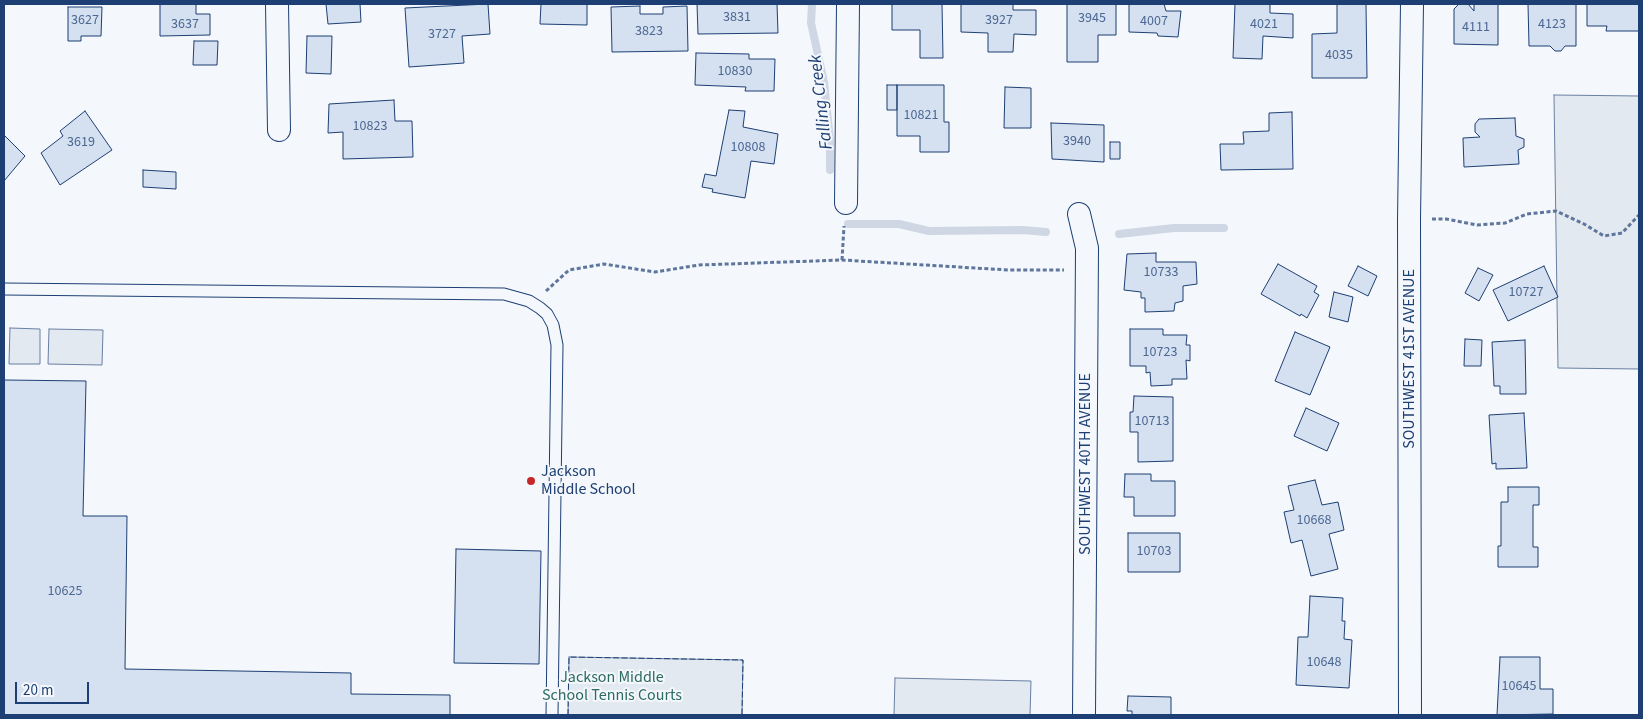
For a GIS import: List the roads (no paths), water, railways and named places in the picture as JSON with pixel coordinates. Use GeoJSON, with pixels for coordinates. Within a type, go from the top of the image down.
{"type":"FeatureCollection","features":[{"type":"Feature","properties":{"kind":"street"},"geometry":{"type":"LineString","coordinates":[[277,4],[279,130]]}},
{"type":"Feature","properties":{"kind":"street"},"geometry":{"type":"LineString","coordinates":[[846,203],[848,4]]}},
{"type":"Feature","properties":{"kind":"street","name":"SOUTHWEST 41ST AVENUE"},"geometry":{"type":"LineString","coordinates":[[1410,715],[1409,220],[1412,4]]}},
{"type":"Feature","properties":{"kind":"street","name":"SOUTHWEST 40TH AVENUE"},"geometry":{"type":"LineString","coordinates":[[1079,214],[1086,240],[1087,271],[1084,715]]}},
{"type":"Feature","properties":{"kind":"lane"},"geometry":{"type":"LineString","coordinates":[[4,289],[504,294],[534,304],[547,314],[556,334],[557,345],[552,715]]}},
{"type":"Feature","properties":{"kind":"waterway","name":"Falling Creek"},"geometry":{"type":"LineString","coordinates":[[812,4],[811,23],[824,82],[830,140],[830,170]]}},
{"type":"Feature","properties":{"kind":"waterway"},"geometry":{"type":"LineString","coordinates":[[848,224],[899,224],[929,231],[1023,230],[1046,232]]}},
{"type":"Feature","properties":{"kind":"waterway"},"geometry":{"type":"LineString","coordinates":[[1119,234],[1174,228],[1224,228]]}},
{"type":"Feature","properties":{"kind":"place","name":"Jackson Middle School"},"geometry":{"type":"Point","coordinates":[531,481]}},
{"type":"Feature","properties":{"kind":"park label","name":"Jackson Middle School Tennis Courts"},"geometry":{"type":"Point","coordinates":[612,687]}}]}
